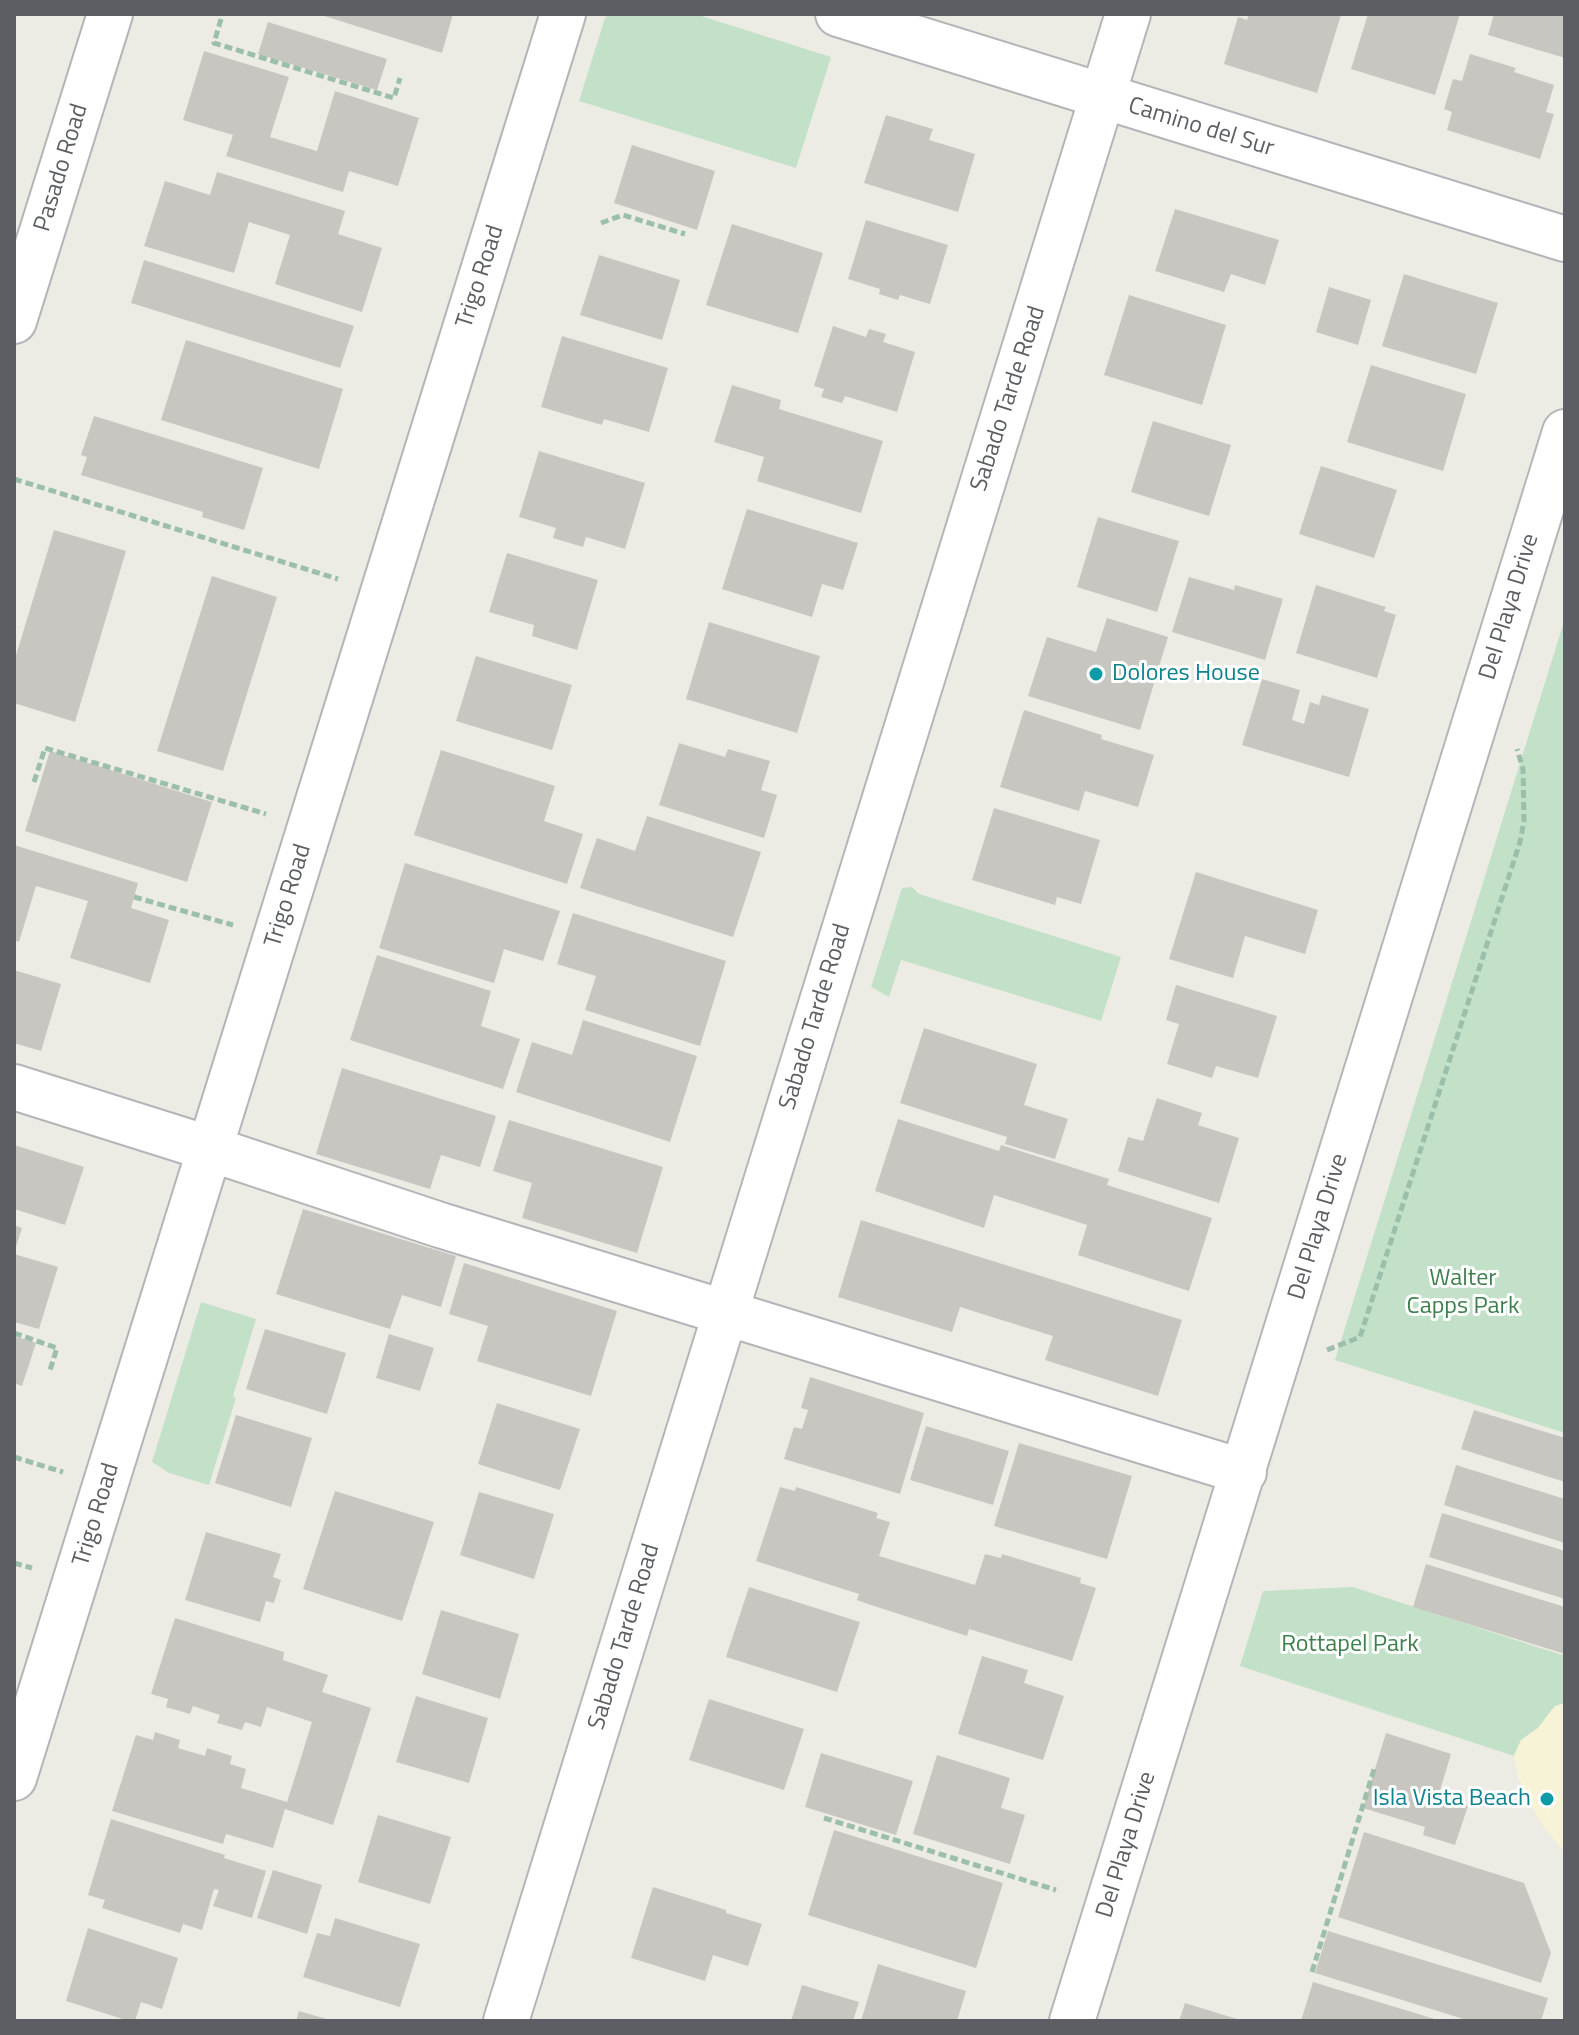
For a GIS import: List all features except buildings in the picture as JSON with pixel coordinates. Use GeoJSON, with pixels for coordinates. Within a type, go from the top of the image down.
{"type":"FeatureCollection","features":[{"type":"Feature","properties":{"kind":"street","name":"Pasado Road"},"geometry":{"type":"LineString","coordinates":[[14,321],[110,14]]}},
{"type":"Feature","properties":{"kind":"street","name":"Trigo Road"},"geometry":{"type":"LineString","coordinates":[[14,1778],[563,14]]}},
{"type":"Feature","properties":{"kind":"street","name":"Camino del Sur"},"geometry":{"type":"LineString","coordinates":[[838,14],[1565,239]]}},
{"type":"Feature","properties":{"kind":"street","name":"Sabado Tarde Road"},"geometry":{"type":"LineString","coordinates":[[506,2021],[1128,14]]}},
{"type":"Feature","properties":{"kind":"street","name":"Del Playa Drive"},"geometry":{"type":"LineString","coordinates":[[1072,2021],[1565,432]]}},
{"type":"Feature","properties":{"kind":"street"},"geometry":{"type":"LineString","coordinates":[[14,1087],[440,1225],[1244,1472]]}},
{"type":"Feature","properties":{"kind":"path"},"geometry":{"type":"LineString","coordinates":[[221,19],[214,43],[394,98],[400,78]]}},
{"type":"Feature","properties":{"kind":"path"},"geometry":{"type":"LineString","coordinates":[[601,223],[623,215],[685,234]]}},
{"type":"Feature","properties":{"kind":"path"},"geometry":{"type":"LineString","coordinates":[[14,479],[348,583]]}},
{"type":"Feature","properties":{"kind":"path"},"geometry":{"type":"LineString","coordinates":[[1326,1350],[1360,1337],[1520,842],[1524,821],[1523,769],[1515,742]]}},
{"type":"Feature","properties":{"kind":"path"},"geometry":{"type":"LineString","coordinates":[[34,782],[45,748],[269,815]]}},
{"type":"Feature","properties":{"kind":"path"},"geometry":{"type":"LineString","coordinates":[[134,897],[235,926]]}},
{"type":"Feature","properties":{"kind":"path"},"geometry":{"type":"LineString","coordinates":[[14,1333],[57,1348],[50,1370]]}},
{"type":"Feature","properties":{"kind":"path"},"geometry":{"type":"LineString","coordinates":[[14,1563],[36,1570]]}},
{"type":"Feature","properties":{"kind":"path"},"geometry":{"type":"LineString","coordinates":[[1312,1972],[1375,1766]]}},
{"type":"Feature","properties":{"kind":"path"},"geometry":{"type":"LineString","coordinates":[[824,1818],[1056,1890]]}},
{"type":"Feature","properties":{"kind":"green space"},"geometry":{"type":"Polygon","coordinates":[[[609,14],[695,14],[831,57],[796,168],[579,101],[605,18],[609,14]]]}},
{"type":"Feature","properties":{"kind":"green space","name":"Walter Capps Park"},"geometry":{"type":"Polygon","coordinates":[[[1565,618],[1565,1433],[1335,1360],[1565,618]]]}},
{"type":"Feature","properties":{"kind":"green space"},"geometry":{"type":"Polygon","coordinates":[[[912,887],[919,894],[1121,957],[1101,1021],[901,960],[889,997],[871,987],[902,888],[912,887]]]}},
{"type":"Feature","properties":{"kind":"green space"},"geometry":{"type":"Polygon","coordinates":[[[201,1302],[256,1319],[209,1485],[169,1473],[152,1462],[201,1302]]]}},
{"type":"Feature","properties":{"kind":"green space","name":"Rottapel Park"},"geometry":{"type":"Polygon","coordinates":[[[1353,1587],[1565,1656],[1565,1703],[1555,1706],[1538,1728],[1521,1740],[1514,1756],[1240,1666],[1263,1591],[1353,1587]]]}},
{"type":"Feature","properties":{"kind":"sand","name":"Isla Vista Beach"},"geometry":{"type":"Polygon","coordinates":[[[1565,1703],[1565,1853],[1540,1822],[1518,1777],[1514,1756],[1521,1740],[1538,1728],[1555,1706],[1565,1703]]]}},
{"type":"Feature","properties":{"kind":"place","name":"Dolores House"},"geometry":{"type":"Point","coordinates":[1096,674]}},
{"type":"Feature","properties":{"kind":"place","name":"Isla Vista Beach"},"geometry":{"type":"Point","coordinates":[1547,1799]}}]}
